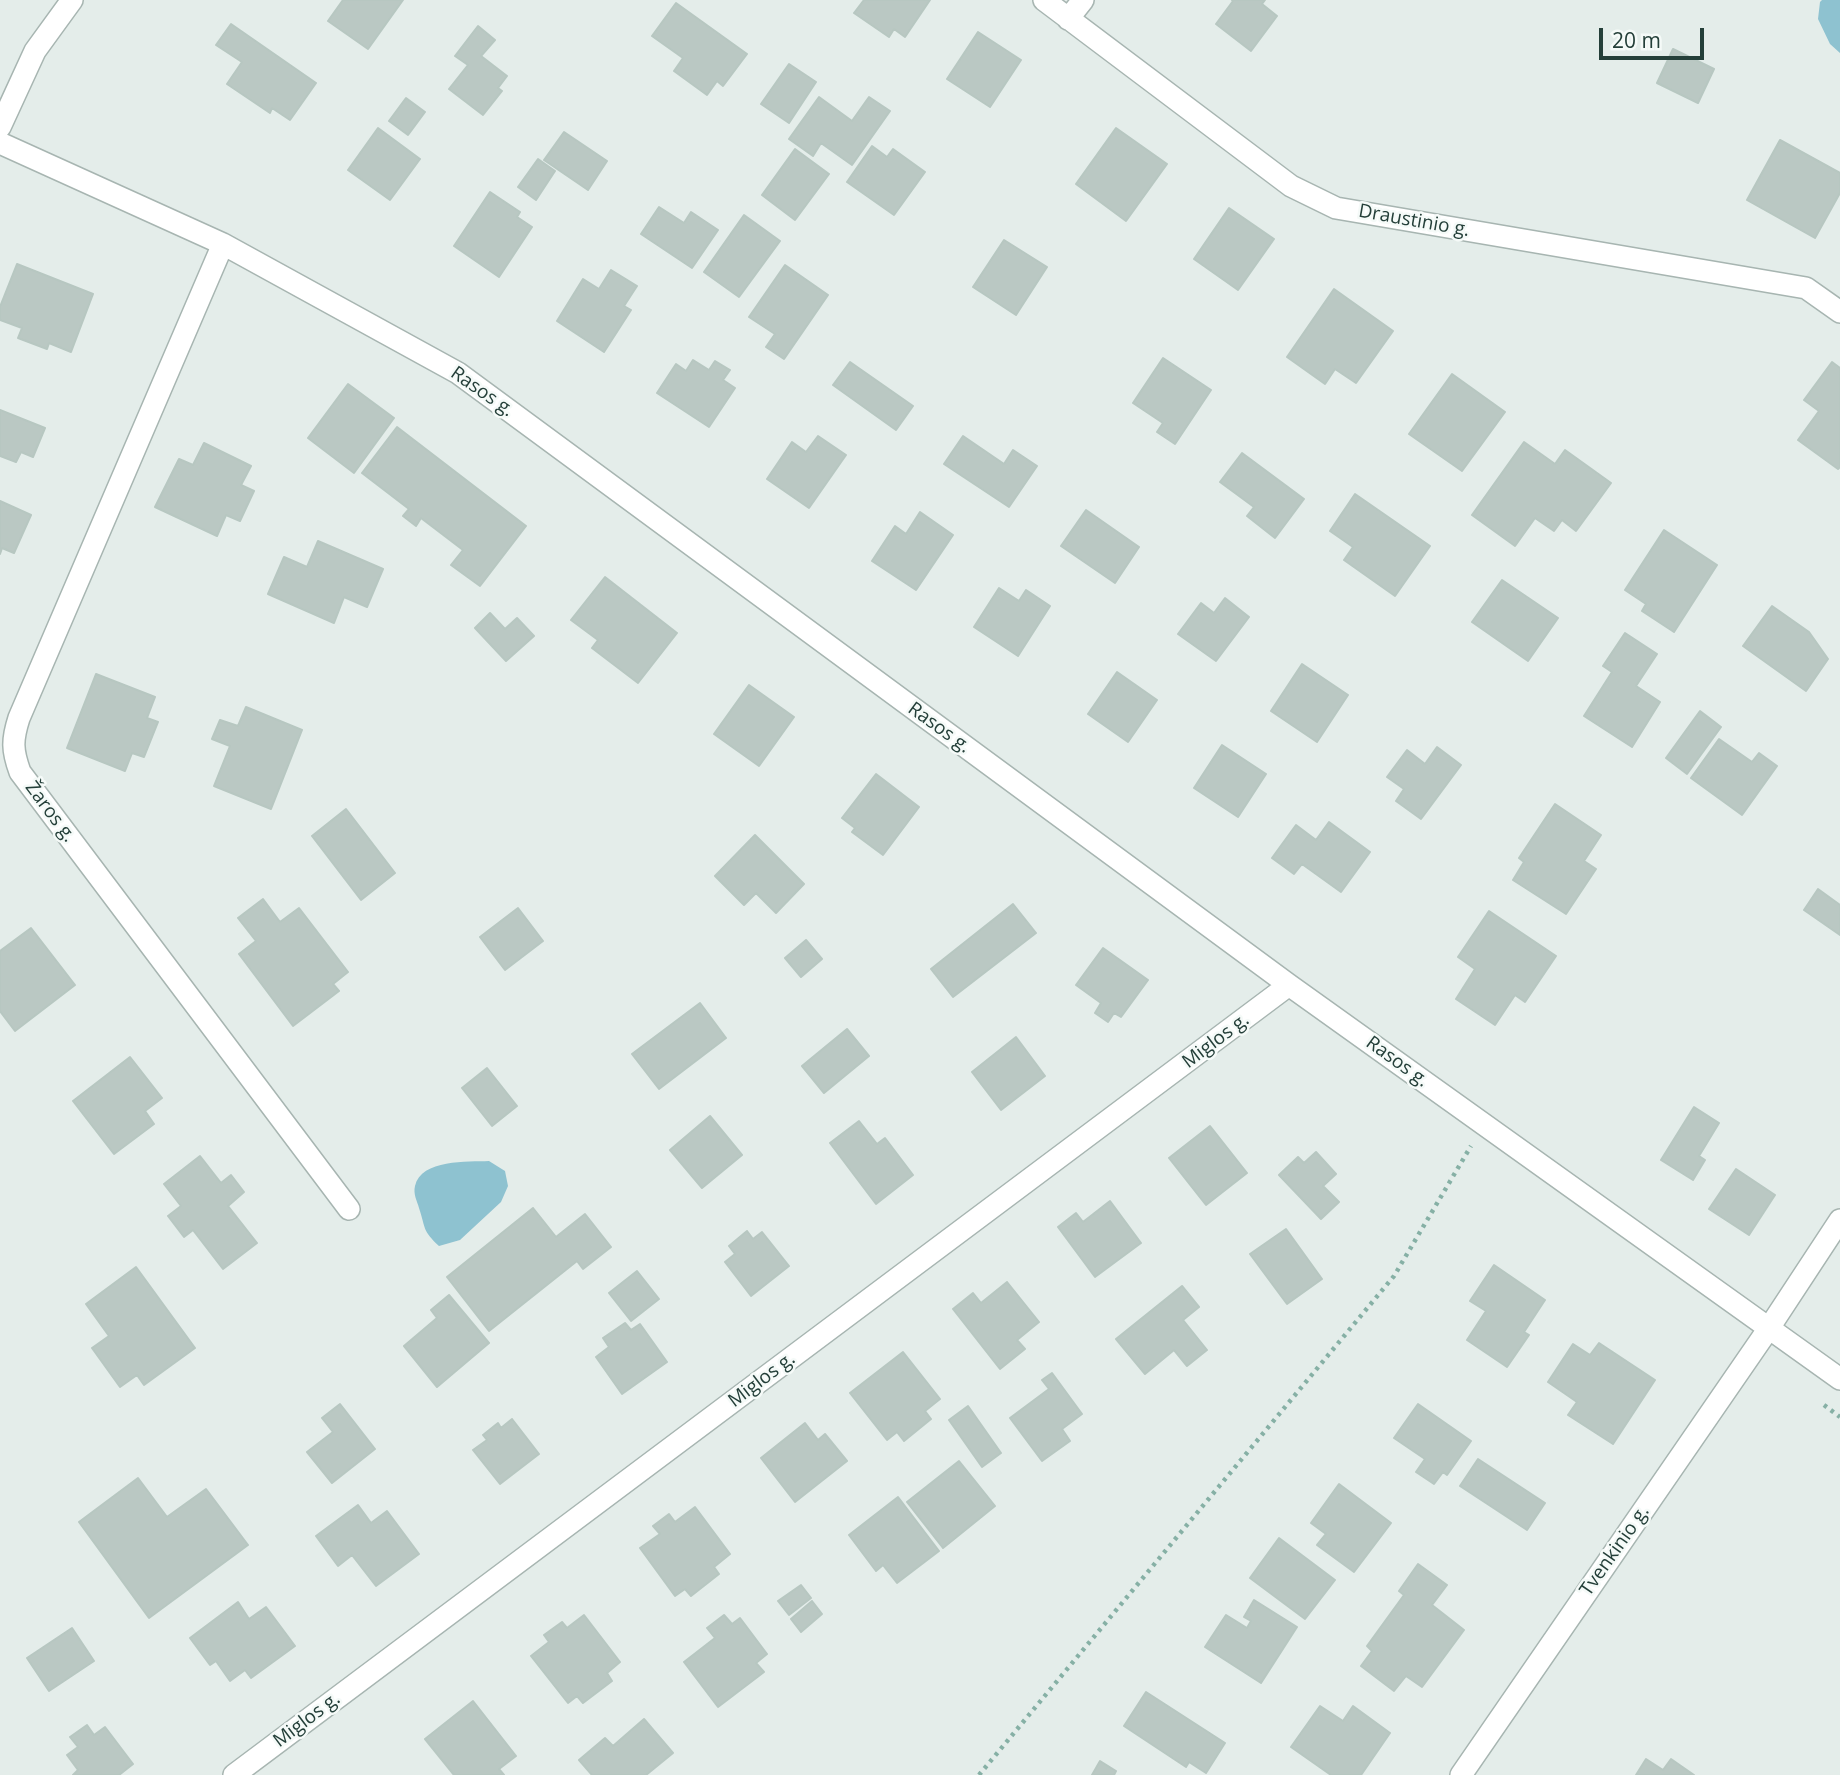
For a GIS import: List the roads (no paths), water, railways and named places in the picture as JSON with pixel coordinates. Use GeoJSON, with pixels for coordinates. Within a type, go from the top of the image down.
{"type":"FeatureCollection","features":[{"type":"Feature","properties":{"kind":"street"},"geometry":{"type":"LineString","coordinates":[[0,127],[35,51],[72,0]]}},
{"type":"Feature","properties":{"kind":"street","name":"Draustinio g."},"geometry":{"type":"LineString","coordinates":[[1044,0],[1291,186],[1336,208],[1806,288],[1840,312]]}},
{"type":"Feature","properties":{"kind":"street"},"geometry":{"type":"LineString","coordinates":[[1068,19],[1083,0]]}},
{"type":"Feature","properties":{"kind":"street","name":"Rasos g."},"geometry":{"type":"LineString","coordinates":[[0,143],[223,244],[458,373],[1289,985],[1840,1379]]}},
{"type":"Feature","properties":{"kind":"street","name":"Žaros g."},"geometry":{"type":"LineString","coordinates":[[223,244],[32,685],[13,737],[13,755],[20,772],[349,1209]]}},
{"type":"Feature","properties":{"kind":"street","name":"Miglos g."},"geometry":{"type":"LineString","coordinates":[[234,1775],[1289,985]]}},
{"type":"Feature","properties":{"kind":"street","name":"Tvenkinio g."},"geometry":{"type":"LineString","coordinates":[[1461,1775],[1769,1328],[1840,1220]]}},
{"type":"Feature","properties":{"kind":"water"},"geometry":{"type":"Polygon","coordinates":[[[1822,0],[1840,0],[1840,53],[1830,44],[1818,19],[1822,0]]]}},
{"type":"Feature","properties":{"kind":"water"},"geometry":{"type":"Polygon","coordinates":[[[489,1161],[505,1171],[508,1186],[501,1202],[460,1240],[439,1246],[425,1229],[414,1192],[419,1177],[436,1166],[489,1161]]]}}]}
